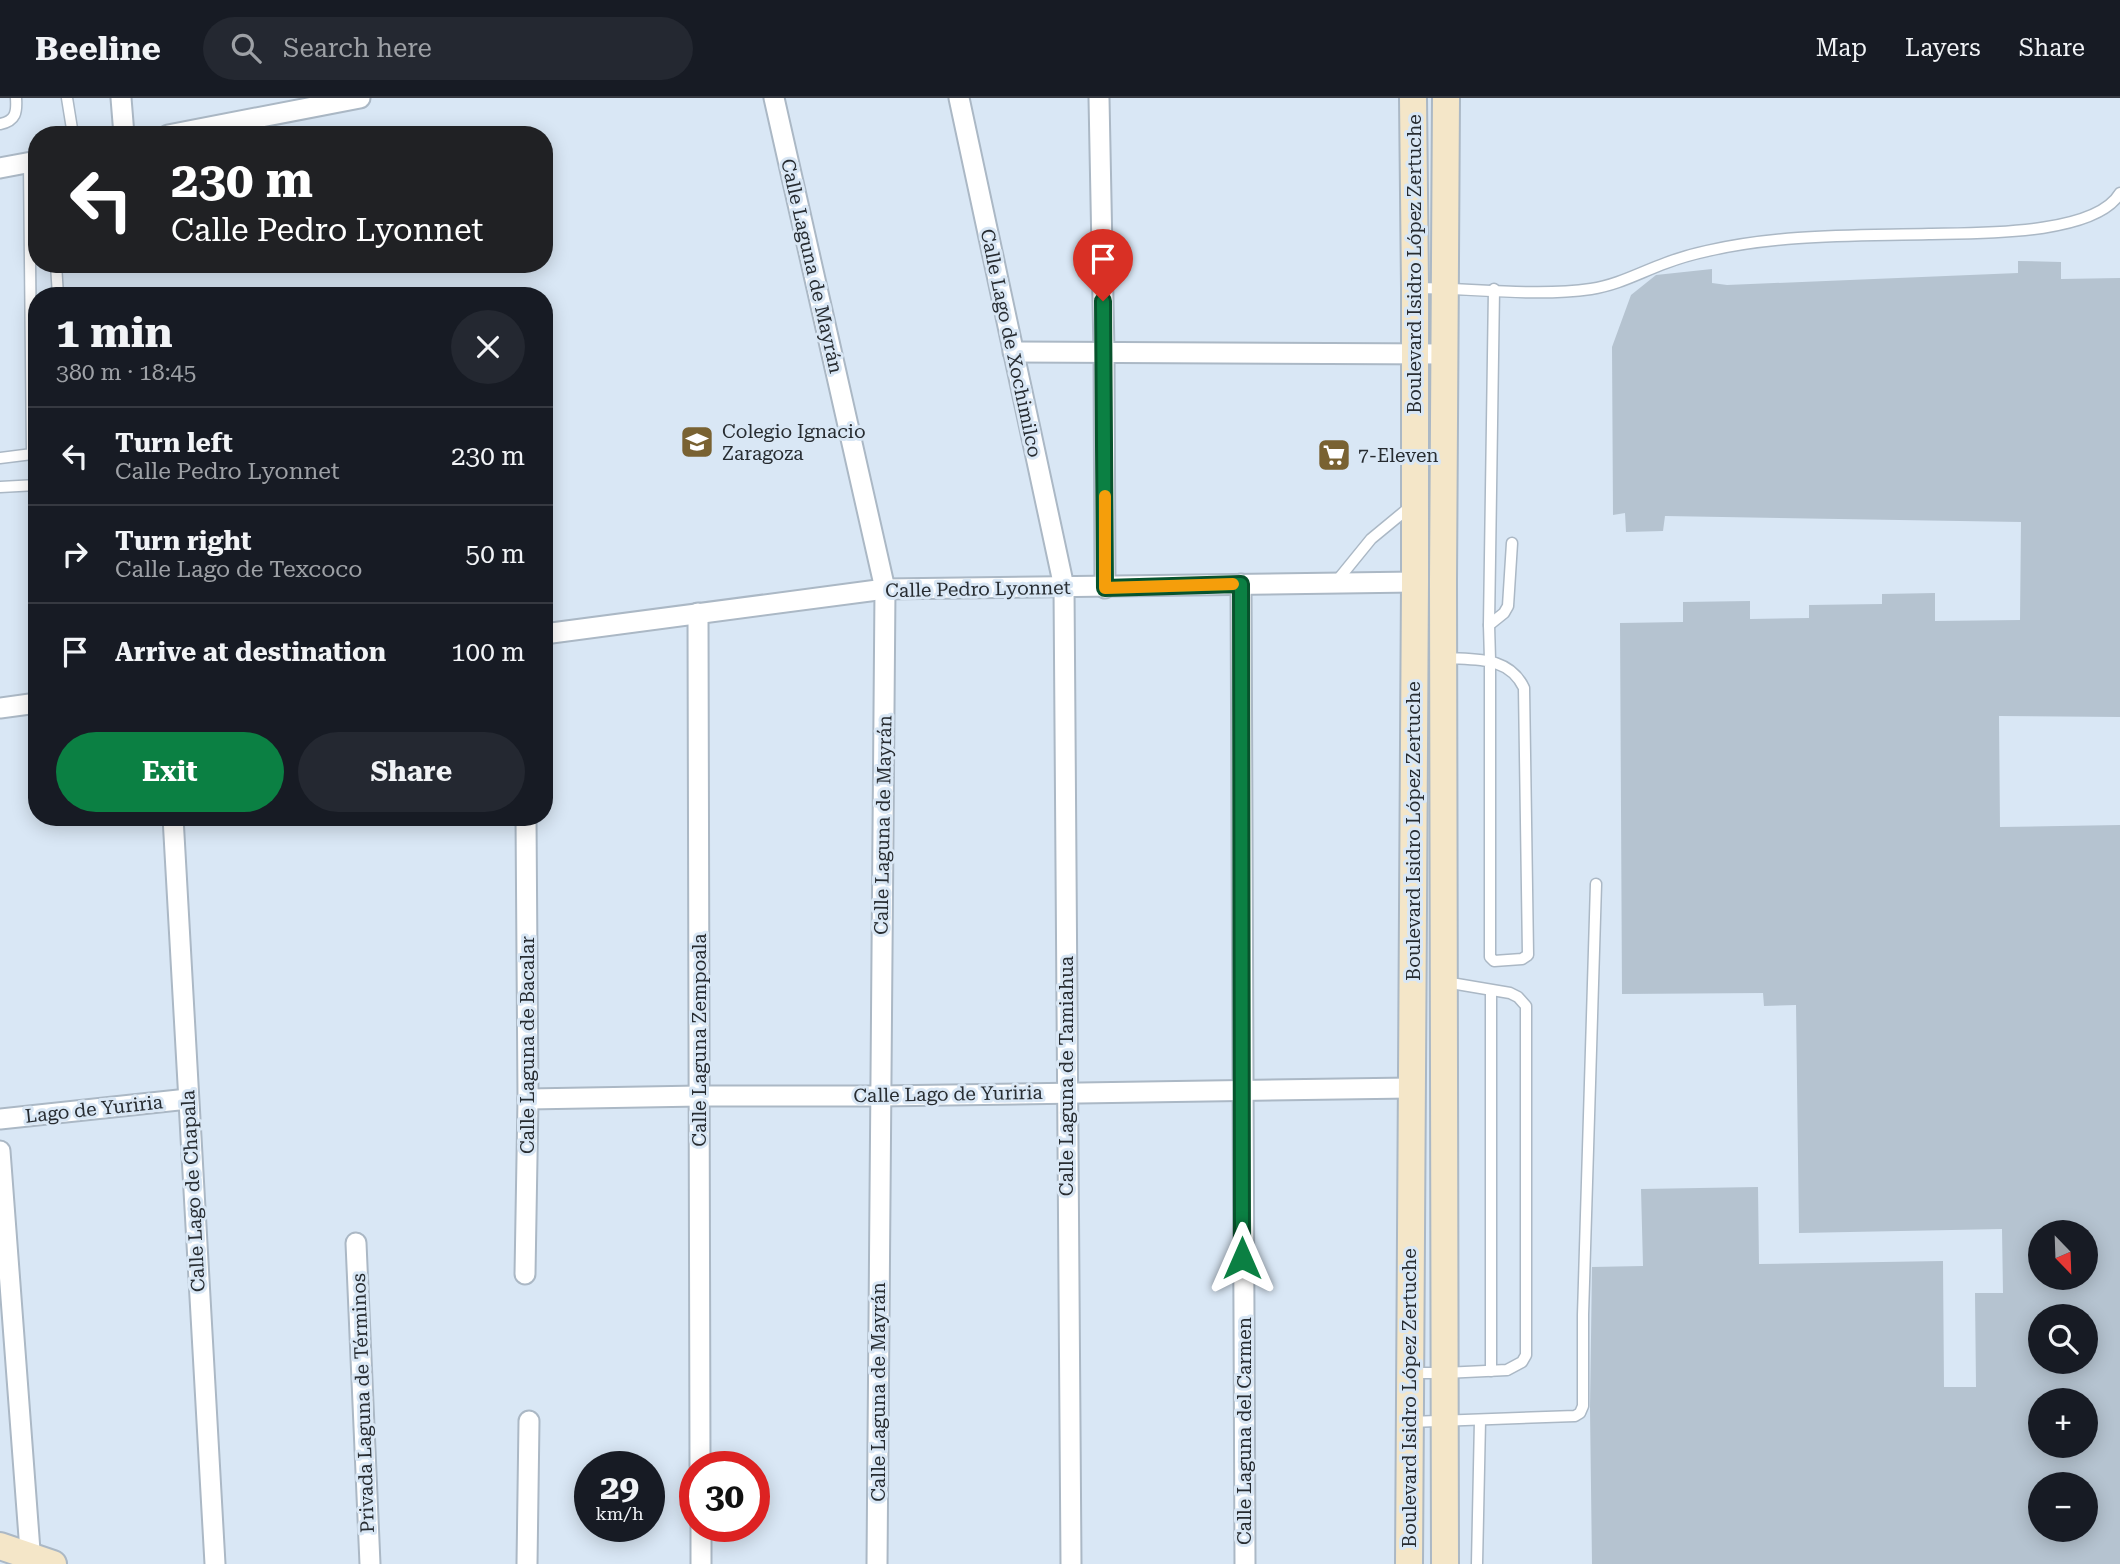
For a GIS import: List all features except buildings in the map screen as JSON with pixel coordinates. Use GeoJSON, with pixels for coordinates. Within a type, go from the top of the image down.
{"type":"FeatureCollection","features":[{"type":"Feature","properties":{"kind":"main road","name":"Boulevard Isidro López Zertuche"},"geometry":{"type":"LineString","coordinates":[[1413,98],[1415,582],[1444,726],[1445,1564]]}},
{"type":"Feature","properties":{"kind":"main road","name":"Boulevard Isidro López Zertuche"},"geometry":{"type":"LineString","coordinates":[[1409,1564],[1414,726],[1429,658],[1444,354],[1446,98]]}},
{"type":"Feature","properties":{"kind":"main road"},"geometry":{"type":"LineString","coordinates":[[1414,726],[1444,726]]}},
{"type":"Feature","properties":{"kind":"main road"},"geometry":{"type":"LineString","coordinates":[[0,1546],[38,1562]]}},
{"type":"Feature","properties":{"kind":"street"},"geometry":{"type":"LineString","coordinates":[[121,98],[123,126]]}},
{"type":"Feature","properties":{"kind":"street"},"geometry":{"type":"LineString","coordinates":[[273,114],[290,98]]}},
{"type":"Feature","properties":{"kind":"street"},"geometry":{"type":"LineString","coordinates":[[213,126],[360,98]]}},
{"type":"Feature","properties":{"kind":"street","name":"Calle Laguna de Mayrán"},"geometry":{"type":"LineString","coordinates":[[774,98],[885,589],[877,1564]]}},
{"type":"Feature","properties":{"kind":"street","name":"Calle Lago de Xochimilco"},"geometry":{"type":"LineString","coordinates":[[959,98],[1064,587]]}},
{"type":"Feature","properties":{"kind":"street"},"geometry":{"type":"LineString","coordinates":[[1099,98],[1105,588]]}},
{"type":"Feature","properties":{"kind":"street"},"geometry":{"type":"LineString","coordinates":[[0,168],[28,163]]}},
{"type":"Feature","properties":{"kind":"street"},"geometry":{"type":"LineString","coordinates":[[1013,352],[1444,354]]}},
{"type":"Feature","properties":{"kind":"street","name":"Calle Pedro Lyonnet"},"geometry":{"type":"LineString","coordinates":[[553,633],[885,589],[1415,582]]}},
{"type":"Feature","properties":{"kind":"street","name":"Calle Laguna del Carmen"},"geometry":{"type":"LineString","coordinates":[[1241,584],[1245,1564]]}},
{"type":"Feature","properties":{"kind":"street","name":"Calle Laguna de Tamiahua"},"geometry":{"type":"LineString","coordinates":[[1064,587],[1070,1564]]}},
{"type":"Feature","properties":{"kind":"street","name":"Calle Laguna Zempoala"},"geometry":{"type":"LineString","coordinates":[[698,613],[700,1451]]}},
{"type":"Feature","properties":{"kind":"street"},"geometry":{"type":"LineString","coordinates":[[0,708],[28,704]]}},
{"type":"Feature","properties":{"kind":"street","name":"Calle Lago de Chapala"},"geometry":{"type":"LineString","coordinates":[[173,826],[215,1564]]}},
{"type":"Feature","properties":{"kind":"street","name":"Calle Laguna de Bacalar"},"geometry":{"type":"LineString","coordinates":[[525,1273],[528,1099],[526,826]]}},
{"type":"Feature","properties":{"kind":"street","name":"Calle Lago de Yuriria"},"geometry":{"type":"LineString","coordinates":[[528,1099],[1410,1088]]}},
{"type":"Feature","properties":{"kind":"street","name":"Lago de Yuriria"},"geometry":{"type":"LineString","coordinates":[[0,1119],[188,1099]]}},
{"type":"Feature","properties":{"kind":"street"},"geometry":{"type":"LineString","coordinates":[[0,1151],[38,1562]]}},
{"type":"Feature","properties":{"kind":"street","name":"Privada Laguna de Términos"},"geometry":{"type":"LineString","coordinates":[[356,1243],[370,1564]]}},
{"type":"Feature","properties":{"kind":"street"},"geometry":{"type":"LineString","coordinates":[[527,1564],[529,1421]]}},
{"type":"Feature","properties":{"kind":"street"},"geometry":{"type":"LineString","coordinates":[[701,1542],[701,1564]]}},
{"type":"Feature","properties":{"kind":"lane"},"geometry":{"type":"LineString","coordinates":[[0,124],[14,118],[17,110],[16,98]]}},
{"type":"Feature","properties":{"kind":"lane"},"geometry":{"type":"LineString","coordinates":[[67,98],[72,126]]}},
{"type":"Feature","properties":{"kind":"lane"},"geometry":{"type":"LineString","coordinates":[[1415,288],[1558,292],[1592,289],[1613,284],[1667,262],[1749,242],[1808,237],[2007,232],[2052,226],[2104,209],[2120,192]]}},
{"type":"Feature","properties":{"kind":"lane"},"geometry":{"type":"LineString","coordinates":[[1429,658],[1490,660],[1515,673],[1524,688],[1528,955],[1524,958],[1494,961],[1490,957],[1490,660],[1489,625],[1494,289]]}},
{"type":"Feature","properties":{"kind":"lane"},"geometry":{"type":"LineString","coordinates":[[0,458],[28,456]]}},
{"type":"Feature","properties":{"kind":"lane"},"geometry":{"type":"LineString","coordinates":[[0,487],[28,485]]}},
{"type":"Feature","properties":{"kind":"lane"},"geometry":{"type":"LineString","coordinates":[[1335,583],[1371,539],[1414,504]]}},
{"type":"Feature","properties":{"kind":"lane"},"geometry":{"type":"LineString","coordinates":[[1489,625],[1504,613],[1508,606],[1512,543]]}},
{"type":"Feature","properties":{"kind":"lane"},"geometry":{"type":"LineString","coordinates":[[1409,1422],[1574,1416],[1580,1413],[1583,1406],[1583,1301],[1596,884]]}},
{"type":"Feature","properties":{"kind":"lane"},"geometry":{"type":"LineString","coordinates":[[1410,1373],[1507,1370],[1522,1362],[1526,1355],[1526,1006],[1510,993],[1444,981]]}},
{"type":"Feature","properties":{"kind":"lane"},"geometry":{"type":"LineString","coordinates":[[1491,991],[1491,1371]]}},
{"type":"Feature","properties":{"kind":"lane"},"geometry":{"type":"LineString","coordinates":[[1477,1564],[1480,1420]]}},
{"type":"Feature","properties":{"kind":"slow traffic"},"geometry":{"type":"LineString","coordinates":[[1105,496],[1105,588],[1233,584]]}},
{"type":"Feature","properties":{"kind":"place","name":"Colegio Ignacio Zaragoza"},"geometry":{"type":"Point","coordinates":[697,442]}},
{"type":"Feature","properties":{"kind":"place","name":"7-Eleven"},"geometry":{"type":"Point","coordinates":[1334,455]}},
{"type":"Feature","properties":{"kind":"route"},"geometry":{"type":"LineString","coordinates":[[1103,301],[1105,588],[1241,584],[1242,1258]]}}]}
